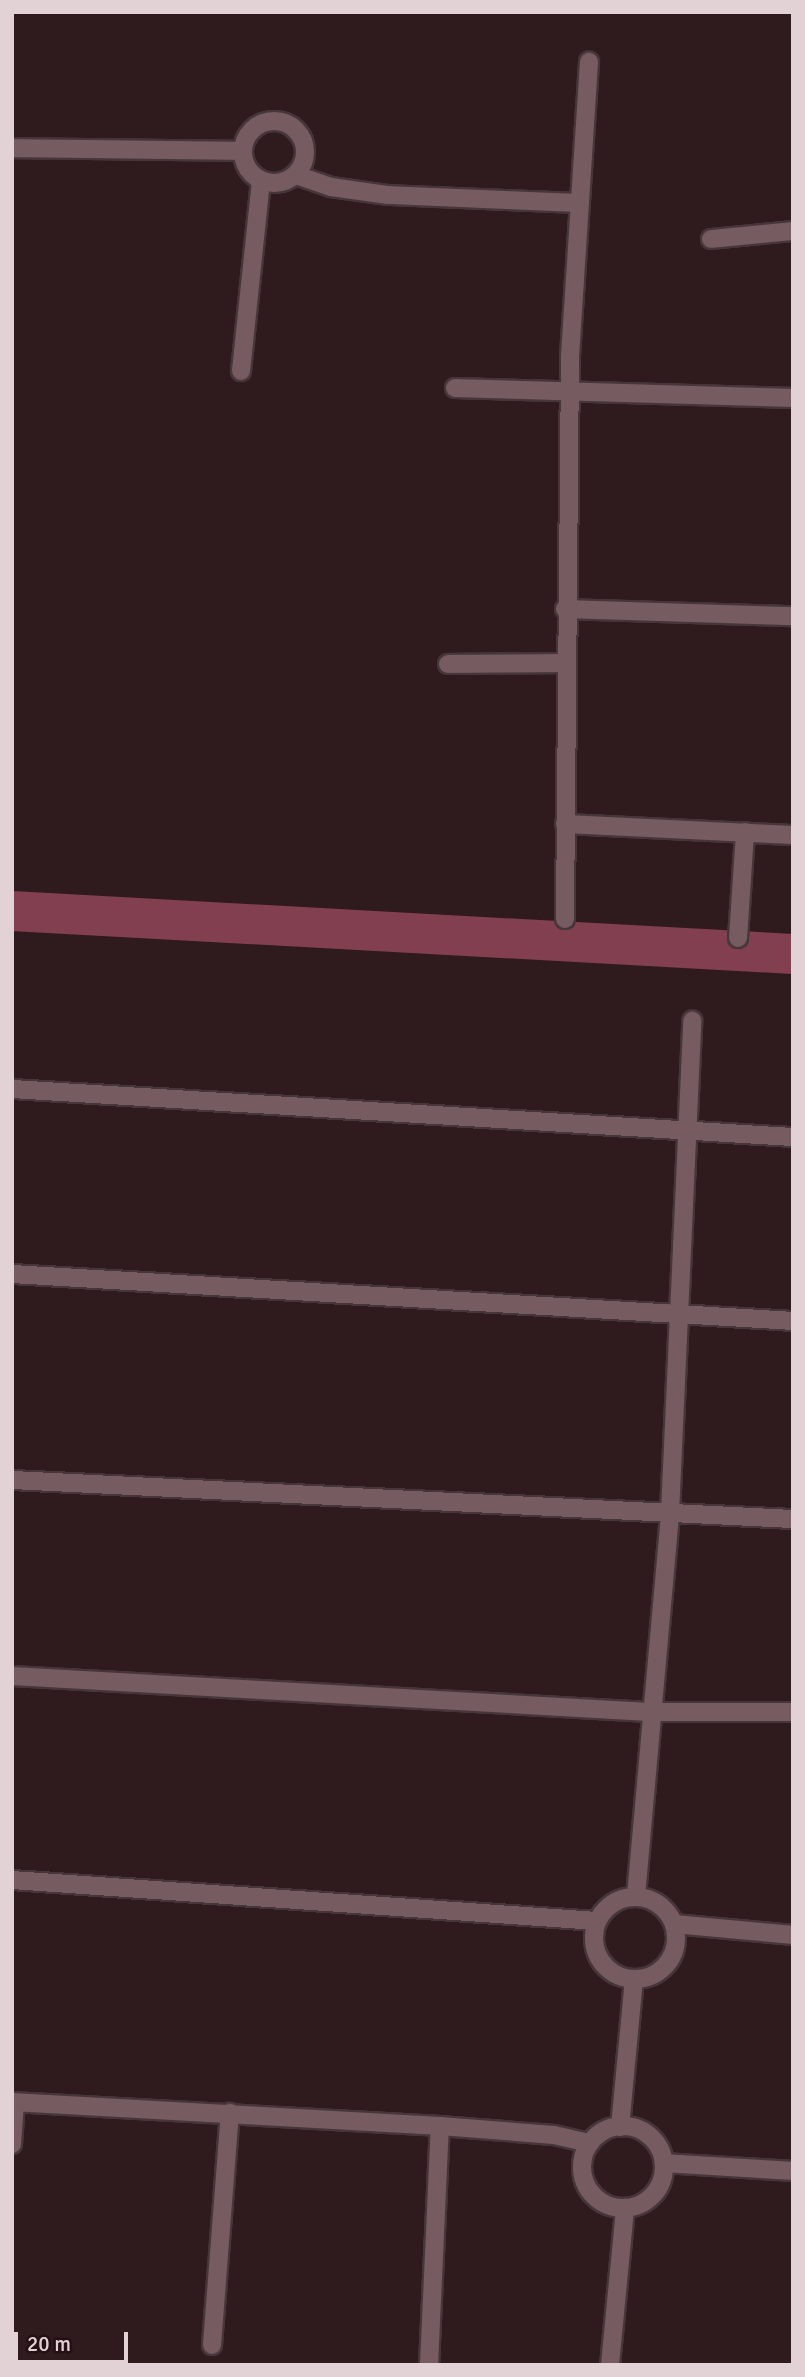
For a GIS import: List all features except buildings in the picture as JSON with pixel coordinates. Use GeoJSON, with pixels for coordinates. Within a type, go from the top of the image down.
{"type":"FeatureCollection","features":[{"type":"Feature","properties":{"kind":"street"},"geometry":{"type":"LineString","coordinates":[[565,919],[564,663],[569,390],[589,62]]}},
{"type":"Feature","properties":{"kind":"street"},"geometry":{"type":"LineString","coordinates":[[262,122],[287,123],[304,141],[303,164],[296,175],[273,184],[261,181],[244,164],[242,151],[251,129],[262,122]]}},
{"type":"Feature","properties":{"kind":"street"},"geometry":{"type":"LineString","coordinates":[[12,148],[242,151]]}},
{"type":"Feature","properties":{"kind":"street"},"geometry":{"type":"LineString","coordinates":[[296,175],[331,187],[388,195],[580,203]]}},
{"type":"Feature","properties":{"kind":"street"},"geometry":{"type":"LineString","coordinates":[[241,371],[261,181]]}},
{"type":"Feature","properties":{"kind":"street"},"geometry":{"type":"LineString","coordinates":[[711,239],[793,230]]}},
{"type":"Feature","properties":{"kind":"street"},"geometry":{"type":"LineString","coordinates":[[455,388],[793,398]]}},
{"type":"Feature","properties":{"kind":"street"},"geometry":{"type":"LineString","coordinates":[[565,609],[793,616]]}},
{"type":"Feature","properties":{"kind":"street"},"geometry":{"type":"LineString","coordinates":[[448,664],[564,663]]}},
{"type":"Feature","properties":{"kind":"street"},"geometry":{"type":"LineString","coordinates":[[565,824],[793,835]]}},
{"type":"Feature","properties":{"kind":"street"},"geometry":{"type":"LineString","coordinates":[[738,938],[745,832]]}},
{"type":"Feature","properties":{"kind":"street"},"geometry":{"type":"LineString","coordinates":[[636,1896],[649,1712],[670,1513],[692,1020]]}},
{"type":"Feature","properties":{"kind":"street"},"geometry":{"type":"LineString","coordinates":[[12,1089],[688,1132],[793,1136]]}},
{"type":"Feature","properties":{"kind":"street"},"geometry":{"type":"LineString","coordinates":[[12,1274],[793,1321]]}},
{"type":"Feature","properties":{"kind":"street"},"geometry":{"type":"LineString","coordinates":[[12,1480],[793,1519]]}},
{"type":"Feature","properties":{"kind":"street"},"geometry":{"type":"LineString","coordinates":[[12,1676],[649,1712],[793,1712]]}},
{"type":"Feature","properties":{"kind":"street"},"geometry":{"type":"LineString","coordinates":[[12,1880],[597,1921]]}},
{"type":"Feature","properties":{"kind":"street"},"geometry":{"type":"LineString","coordinates":[[636,1896],[666,1910],[674,1924],[673,1956],[649,1977],[634,1980],[611,1971],[595,1953],[597,1921],[606,1908],[636,1896]]}},
{"type":"Feature","properties":{"kind":"street"},"geometry":{"type":"LineString","coordinates":[[674,1924],[793,1935]]}},
{"type":"Feature","properties":{"kind":"street"},"geometry":{"type":"LineString","coordinates":[[620,2127],[634,1980]]}},
{"type":"Feature","properties":{"kind":"street"},"geometry":{"type":"LineString","coordinates":[[12,2144],[14,2102],[440,2126],[554,2135],[590,2143]]}},
{"type":"Feature","properties":{"kind":"street"},"geometry":{"type":"LineString","coordinates":[[212,2345],[230,2113]]}},
{"type":"Feature","properties":{"kind":"street"},"geometry":{"type":"LineString","coordinates":[[429,2365],[440,2126]]}},
{"type":"Feature","properties":{"kind":"street"},"geometry":{"type":"LineString","coordinates":[[620,2127],[633,2127],[654,2140],[664,2163],[659,2188],[638,2206],[625,2208],[601,2202],[586,2183],[583,2159],[590,2143],[608,2129],[620,2127]]}},
{"type":"Feature","properties":{"kind":"street"},"geometry":{"type":"LineString","coordinates":[[664,2163],[793,2171]]}},
{"type":"Feature","properties":{"kind":"street"},"geometry":{"type":"LineString","coordinates":[[610,2365],[625,2208]]}},
{"type":"Feature","properties":{"kind":"waterway"},"geometry":{"type":"LineString","coordinates":[[12,911],[793,954]]}}]}
